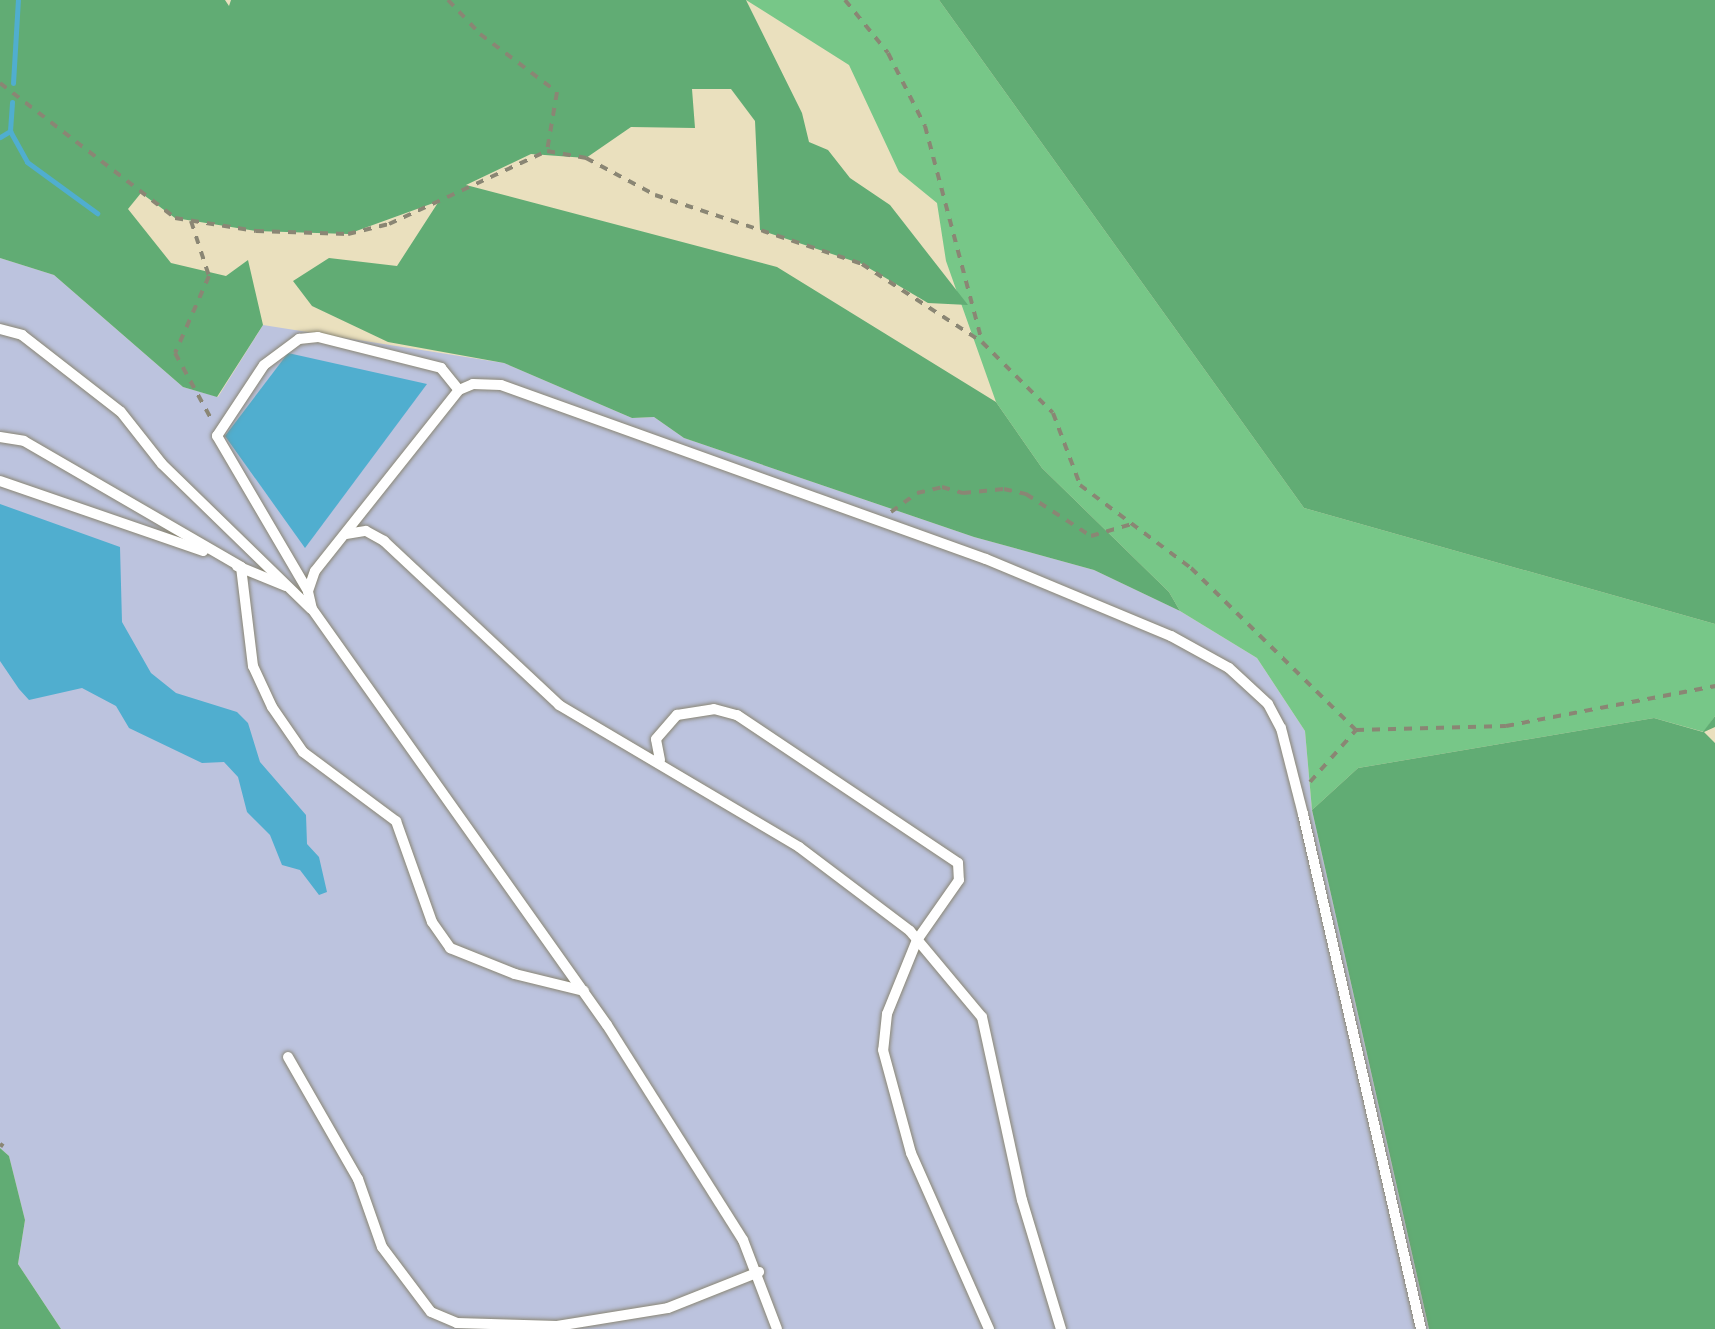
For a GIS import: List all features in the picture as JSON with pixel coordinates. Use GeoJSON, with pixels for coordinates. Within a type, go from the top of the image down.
{"type":"FeatureCollection","features":[{"type":"Feature","properties":{"kind":"lane"},"geometry":{"type":"LineString","coordinates":[[0,329],[22,334],[85,381],[312,609],[584,992],[759,1272],[777,1329]]}},
{"type":"Feature","properties":{"kind":"lane"},"geometry":{"type":"LineString","coordinates":[[312,609],[308,591],[219,447],[219,431],[264,365],[299,338],[318,337],[441,368],[458,390]]}},
{"type":"Feature","properties":{"kind":"lane"},"geometry":{"type":"LineString","coordinates":[[308,591],[315,571],[458,390],[501,385],[880,520],[1172,636],[1229,668],[1268,704],[1281,728],[1421,1329]]}},
{"type":"Feature","properties":{"kind":"lane"},"geometry":{"type":"LineString","coordinates":[[0,437],[24,441],[240,567]]}},
{"type":"Feature","properties":{"kind":"lane"},"geometry":{"type":"LineString","coordinates":[[0,481],[292,589]]}},
{"type":"Feature","properties":{"kind":"lane"},"geometry":{"type":"LineString","coordinates":[[346,534],[366,531],[384,541],[559,704],[660,760],[799,847],[917,940],[982,1017],[1022,1200],[1061,1329]]}},
{"type":"Feature","properties":{"kind":"lane"},"geometry":{"type":"LineString","coordinates":[[240,567],[253,666],[272,707],[303,752],[396,822],[432,922],[450,948],[515,974],[584,992]]}},
{"type":"Feature","properties":{"kind":"lane"},"geometry":{"type":"LineString","coordinates":[[660,760],[656,740],[677,715],[714,709],[737,715],[951,852],[959,880],[917,940],[887,1014],[889,1084],[911,1153],[990,1329]]}},
{"type":"Feature","properties":{"kind":"lane"},"geometry":{"type":"LineString","coordinates":[[288,1058],[358,1179],[382,1247],[431,1312],[457,1323],[557,1326],[668,1308],[759,1272]]}},
{"type":"Feature","properties":{"kind":"path"},"geometry":{"type":"LineString","coordinates":[[448,0],[480,34],[557,92],[548,152]]}},
{"type":"Feature","properties":{"kind":"path"},"geometry":{"type":"LineString","coordinates":[[845,0],[888,54],[925,126],[982,342]]}},
{"type":"Feature","properties":{"kind":"path"},"geometry":{"type":"LineString","coordinates":[[0,83],[175,218],[256,231],[348,234],[389,224],[548,152],[586,158],[655,195],[862,264],[982,342],[1053,413],[1080,485],[1234,608],[1356,730]]}},
{"type":"Feature","properties":{"kind":"path"},"geometry":{"type":"LineString","coordinates":[[191,221],[208,276],[175,353],[219,431]]}},
{"type":"Feature","properties":{"kind":"path"},"geometry":{"type":"LineString","coordinates":[[880,520],[916,493],[942,487],[1026,494],[1091,536],[1132,524]]}},
{"type":"Feature","properties":{"kind":"path"},"geometry":{"type":"LineString","coordinates":[[1298,792],[1356,730],[1506,726],[1715,686]]}},
{"type":"Feature","properties":{"kind":"shaded area"},"geometry":{"type":"Polygon","coordinates":[[[0,258],[54,275],[183,387],[218,397],[263,325],[504,363],[632,418],[654,417],[684,438],[974,537],[1094,570],[1180,611],[1257,658],[1305,731],[1312,810],[1429,1329],[61,1329],[18,1264],[25,1220],[9,1156],[0,1148],[0,258]]]}},
{"type":"Feature","properties":{"kind":"green space"},"geometry":{"type":"Polygon","coordinates":[[[0,0],[225,0],[229,6],[231,0],[746,0],[802,113],[809,142],[828,150],[850,178],[890,205],[968,305],[928,303],[862,264],[760,230],[755,121],[731,89],[692,89],[695,128],[631,127],[586,158],[531,154],[466,185],[777,267],[996,402],[1042,468],[1169,592],[1180,611],[1094,570],[974,537],[684,438],[654,417],[632,418],[504,363],[388,342],[312,306],[293,281],[329,258],[397,266],[439,201],[348,234],[256,231],[175,218],[141,193],[128,209],[171,263],[226,276],[248,260],[263,325],[217,397],[183,387],[54,275],[0,258],[0,0]]]}},
{"type":"Feature","properties":{"kind":"green space"},"geometry":{"type":"Polygon","coordinates":[[[746,0],[939,0],[1304,508],[1715,624],[1715,716],[1704,732],[1654,718],[1358,768],[1312,810],[1305,731],[1257,658],[1180,611],[1169,592],[1042,468],[996,402],[946,261],[937,203],[899,172],[849,65],[746,0]]]}},
{"type":"Feature","properties":{"kind":"green space"},"geometry":{"type":"Polygon","coordinates":[[[939,0],[1715,0],[1715,624],[1304,508],[939,0]]]}},
{"type":"Feature","properties":{"kind":"green space"},"geometry":{"type":"Polygon","coordinates":[[[1715,716],[1715,727],[1704,732],[1715,743],[1715,1329],[1429,1329],[1312,810],[1358,768],[1654,718],[1703,732],[1715,716]]]}},
{"type":"Feature","properties":{"kind":"green space"},"geometry":{"type":"Polygon","coordinates":[[[0,1148],[9,1156],[25,1220],[18,1264],[61,1329],[0,1329],[0,1148]]]}},
{"type":"Feature","properties":{"kind":"water"},"geometry":{"type":"Polygon","coordinates":[[[288,353],[427,384],[305,548],[225,436],[288,353]]]}},
{"type":"Feature","properties":{"kind":"water"},"geometry":{"type":"Polygon","coordinates":[[[0,504],[120,547],[122,622],[151,673],[176,693],[237,712],[248,723],[260,762],[306,815],[307,844],[319,857],[327,892],[319,895],[300,870],[282,865],[270,835],[247,812],[238,777],[224,762],[202,763],[129,728],[116,706],[82,688],[29,700],[19,689],[0,661],[0,504]]]}},
{"type":"Feature","properties":{"kind":"waterway"},"geometry":{"type":"LineString","coordinates":[[13,83],[18,0]]}},
{"type":"Feature","properties":{"kind":"waterway"},"geometry":{"type":"LineString","coordinates":[[10,131],[12,102]]}},
{"type":"Feature","properties":{"kind":"waterway"},"geometry":{"type":"LineString","coordinates":[[0,137],[10,131],[27,162],[97,213]]}}]}
